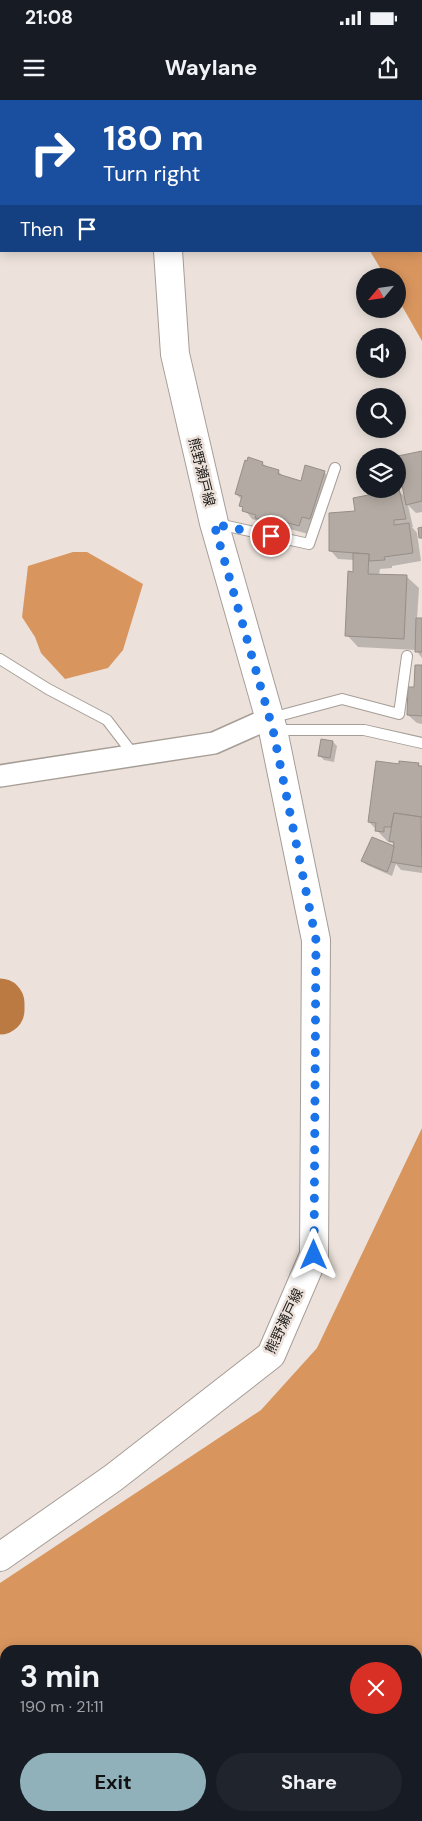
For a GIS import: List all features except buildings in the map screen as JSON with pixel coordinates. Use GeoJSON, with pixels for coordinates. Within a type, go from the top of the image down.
{"type":"FeatureCollection","features":[{"type":"Feature","properties":{"kind":"main road","name":"熊野瀬戸線"},"geometry":{"type":"LineString","coordinates":[[0,1557],[113,1478],[272,1355],[314,1255],[316,940],[272,724],[214,524],[174,354],[168,252]]}},
{"type":"Feature","properties":{"kind":"street"},"geometry":{"type":"LineString","coordinates":[[0,776],[214,742],[272,724]]}},
{"type":"Feature","properties":{"kind":"lane"},"geometry":{"type":"LineString","coordinates":[[214,524],[309,544],[335,468]]}},
{"type":"Feature","properties":{"kind":"lane"},"geometry":{"type":"LineString","coordinates":[[272,724],[342,699],[399,714],[406,656]]}},
{"type":"Feature","properties":{"kind":"lane"},"geometry":{"type":"LineString","coordinates":[[0,659],[48,689],[107,720],[133,754]]}},
{"type":"Feature","properties":{"kind":"lane"},"geometry":{"type":"LineString","coordinates":[[272,724],[364,730],[422,743]]}},
{"type":"Feature","properties":{"kind":"shaded area"},"geometry":{"type":"Polygon","coordinates":[[[371,252],[422,252],[422,341],[406,313],[406,268],[380,268],[371,252]]]}},
{"type":"Feature","properties":{"kind":"shaded area"},"geometry":{"type":"Polygon","coordinates":[[[73,552],[87,552],[143,584],[123,650],[108,668],[65,679],[41,653],[35,637],[22,617],[28,566],[73,552]]]}},
{"type":"Feature","properties":{"kind":"shaded area"},"geometry":{"type":"Polygon","coordinates":[[[422,1128],[422,1645],[0,1645],[0,1583],[261,1410],[317,1348],[422,1128]]]}},
{"type":"Feature","properties":{"kind":"waterway"},"geometry":{"type":"LineString","coordinates":[[0,1003],[0,1010]]}},
{"type":"Feature","properties":{"kind":"route"},"geometry":{"type":"LineString","coordinates":[[271,536],[214,524],[273,730],[316,940],[314,1255]]}}]}
